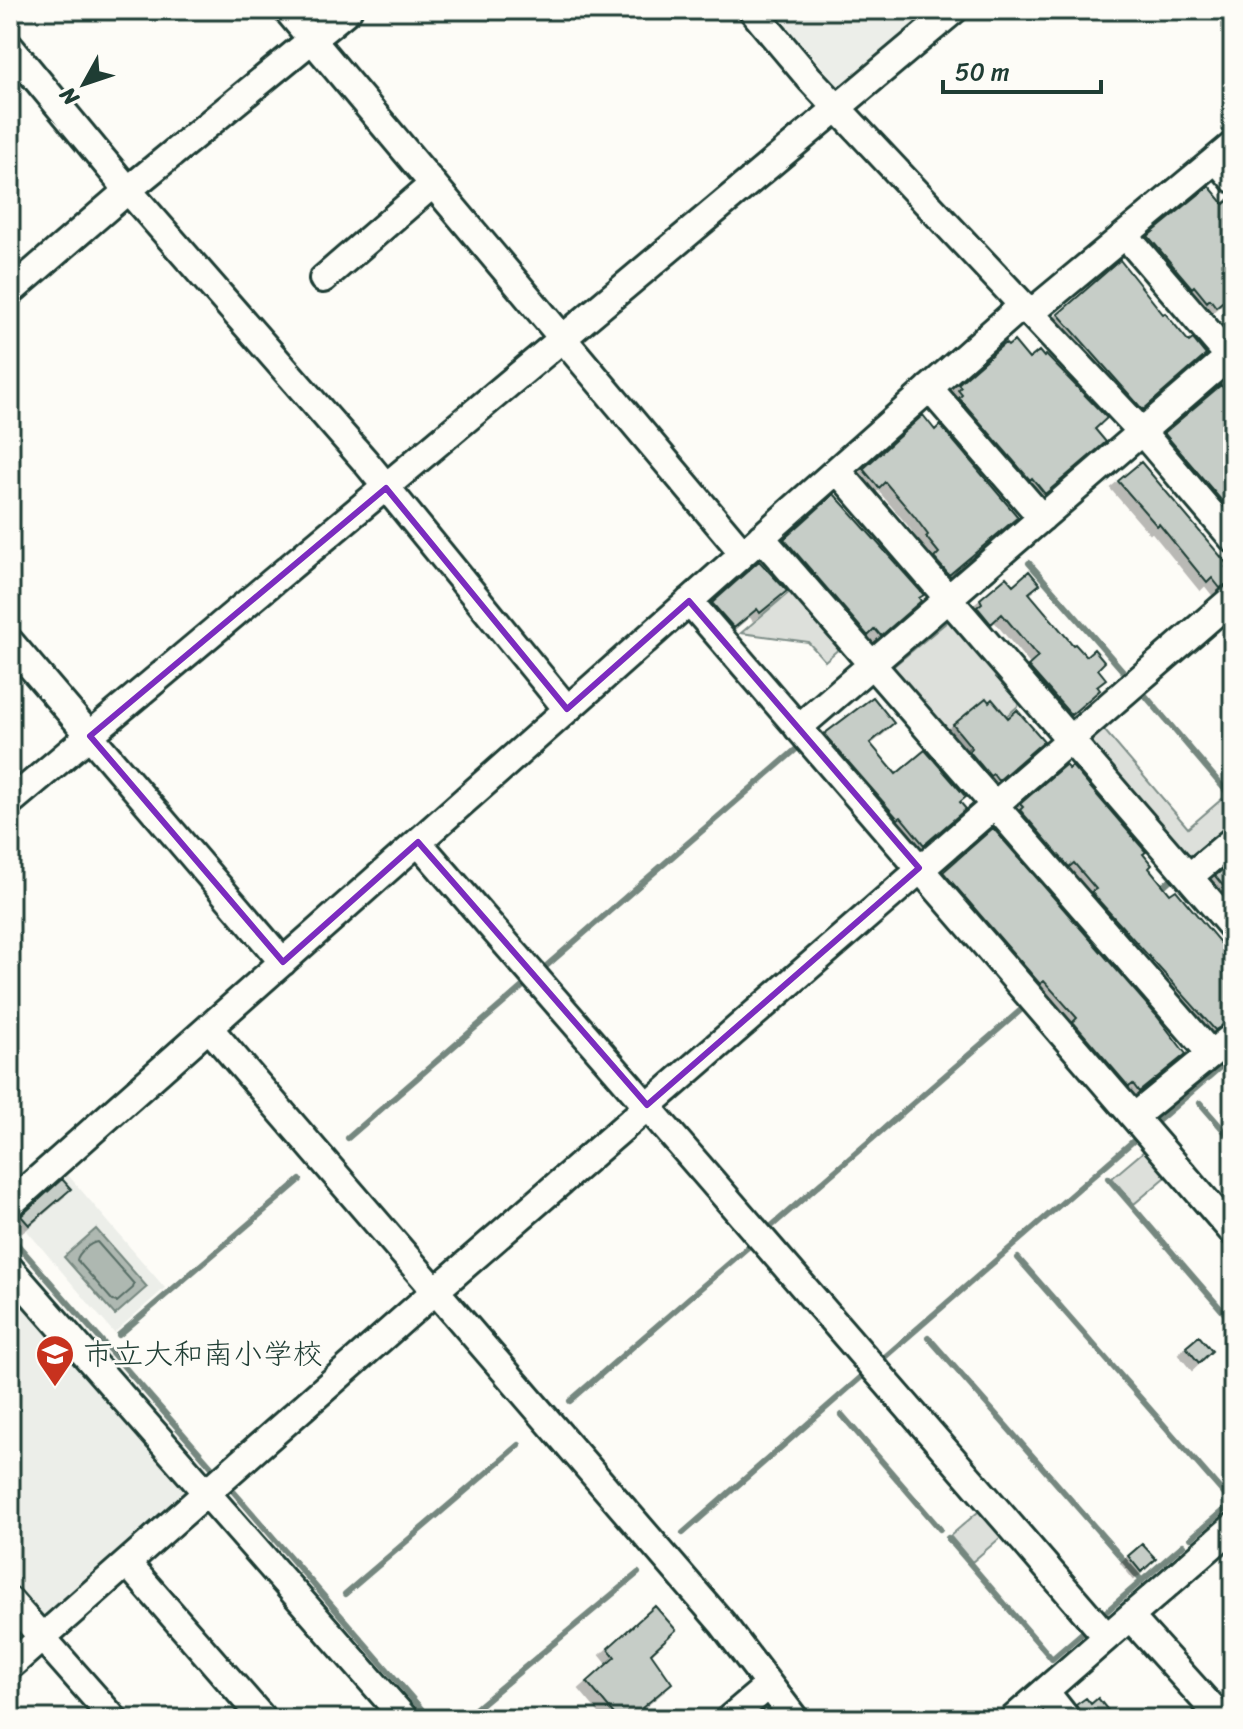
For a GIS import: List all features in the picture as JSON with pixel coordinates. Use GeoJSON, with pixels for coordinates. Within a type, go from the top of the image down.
{"type":"FeatureCollection","features":[{"type":"Feature","properties":{"kind":"street"},"geometry":{"type":"LineString","coordinates":[[287,10],[563,340],[752,545],[872,664],[1211,1054]]}},
{"type":"Feature","properties":{"kind":"street"},"geometry":{"type":"LineString","coordinates":[[10,292],[128,190],[348,10]]}},
{"type":"Feature","properties":{"kind":"street"},"geometry":{"type":"LineString","coordinates":[[752,10],[838,109],[1142,432],[1233,539]]}},
{"type":"Feature","properties":{"kind":"street"},"geometry":{"type":"LineString","coordinates":[[10,802],[954,10]]}},
{"type":"Feature","properties":{"kind":"street"},"geometry":{"type":"LineString","coordinates":[[10,47],[19,77],[128,190],[386,488],[567,709]]}},
{"type":"Feature","properties":{"kind":"street"},"geometry":{"type":"LineString","coordinates":[[10,1204],[929,388],[1027,309],[1227,161]]}},
{"type":"Feature","properties":{"kind":"street"},"geometry":{"type":"LineString","coordinates":[[323,279],[433,184]]}},
{"type":"Feature","properties":{"kind":"street"},"geometry":{"type":"LineString","coordinates":[[798,728],[1232,357],[1125,235]]}},
{"type":"Feature","properties":{"kind":"street"},"geometry":{"type":"LineString","coordinates":[[929,388],[1042,518]]}},
{"type":"Feature","properties":{"kind":"street"},"geometry":{"type":"LineString","coordinates":[[837,470],[1233,928]]}},
{"type":"Feature","properties":{"kind":"street"},"geometry":{"type":"LineString","coordinates":[[10,1666],[647,1105],[1233,598]]}},
{"type":"Feature","properties":{"kind":"street"},"geometry":{"type":"LineString","coordinates":[[689,601],[1233,1232]]}},
{"type":"Feature","properties":{"kind":"street"},"geometry":{"type":"LineString","coordinates":[[10,642],[283,962]]}},
{"type":"Feature","properties":{"kind":"street"},"geometry":{"type":"LineString","coordinates":[[1189,877],[1233,840]]}},
{"type":"Feature","properties":{"kind":"street"},"geometry":{"type":"LineString","coordinates":[[418,842],[1107,1637]]}},
{"type":"Feature","properties":{"kind":"street"},"geometry":{"type":"LineString","coordinates":[[209,1028],[722,1623],[795,1719]]}},
{"type":"Feature","properties":{"kind":"street"},"geometry":{"type":"LineString","coordinates":[[1142,1126],[1211,1054],[1233,1036]]}},
{"type":"Feature","properties":{"kind":"street"},"geometry":{"type":"LineString","coordinates":[[10,1269],[217,1482],[405,1719]]}},
{"type":"Feature","properties":{"kind":"street"},"geometry":{"type":"LineString","coordinates":[[1013,1719],[1233,1527]]}},
{"type":"Feature","properties":{"kind":"street"},"geometry":{"type":"LineString","coordinates":[[127,1563],[263,1719]]}},
{"type":"Feature","properties":{"kind":"street"},"geometry":{"type":"LineString","coordinates":[[10,1601],[114,1719]]}},
{"type":"Feature","properties":{"kind":"street"},"geometry":{"type":"LineString","coordinates":[[1130,1617],[1222,1719]]}},
{"type":"Feature","properties":{"kind":"street"},"geometry":{"type":"LineString","coordinates":[[729,1719],[769,1685]]}},
{"type":"Feature","properties":{"kind":"street"},"geometry":{"type":"LineString","coordinates":[[1045,1691],[1067,1719]]}},
{"type":"Feature","properties":{"kind":"highlighted area"},"geometry":{"type":"Polygon","coordinates":[[[386,488],[567,709],[689,601],[919,868],[647,1105],[418,842],[283,962],[90,736],[386,488]]]}},
{"type":"Feature","properties":{"kind":"shaded area"},"geometry":{"type":"Polygon","coordinates":[[[773,10],[935,10],[842,90],[773,10]]]}},
{"type":"Feature","properties":{"kind":"shaded area"},"geometry":{"type":"Polygon","coordinates":[[[792,590],[841,647],[825,661],[808,642],[741,633],[792,590]]]}},
{"type":"Feature","properties":{"kind":"shaded area"},"geometry":{"type":"Polygon","coordinates":[[[953,617],[1024,701],[962,754],[890,669],[953,617]]]}},
{"type":"Feature","properties":{"kind":"shaded area"},"geometry":{"type":"Polygon","coordinates":[[[1099,724],[1188,828],[1222,799],[1233,812],[1233,821],[1185,861],[1081,739],[1099,724]]]}},
{"type":"Feature","properties":{"kind":"shaded area"},"geometry":{"type":"Polygon","coordinates":[[[1150,1146],[1172,1172],[1134,1204],[1112,1178],[1150,1146]]]}},
{"type":"Feature","properties":{"kind":"shaded area","name":"市立大和南小学校"},"geometry":{"type":"Polygon","coordinates":[[[62,1168],[165,1288],[114,1333],[11,1212],[62,1168]]]}},
{"type":"Feature","properties":{"kind":"shaded area","name":"市立大和南小学校"},"geometry":{"type":"Polygon","coordinates":[[[10,1284],[192,1492],[47,1621],[10,1581],[10,1284]]]}},
{"type":"Feature","properties":{"kind":"shaded area"},"geometry":{"type":"Polygon","coordinates":[[[985,1506],[1007,1532],[972,1562],[950,1536],[985,1506]]]}},
{"type":"Feature","properties":{"kind":"water"},"geometry":{"type":"Polygon","coordinates":[[[96,1229],[147,1287],[115,1315],[64,1257],[96,1229]]]}},
{"type":"Feature","properties":{"kind":"building"},"geometry":{"type":"Polygon","coordinates":[[[1209,186],[1224,204],[1233,196],[1233,261],[1224,269],[1233,279],[1233,293],[1216,307],[1210,299],[1207,302],[1194,286],[1192,288],[1148,236],[1209,186]]]}},
{"type":"Feature","properties":{"kind":"building"},"geometry":{"type":"Polygon","coordinates":[[[1120,260],[1163,314],[1189,342],[1193,339],[1206,355],[1143,410],[1058,314],[1120,260]]]}},
{"type":"Feature","properties":{"kind":"building"},"geometry":{"type":"Polygon","coordinates":[[[1014,341],[1029,359],[1039,351],[1044,357],[1046,355],[1107,418],[1095,429],[1106,442],[1045,494],[959,398],[962,395],[958,384],[1005,343],[1008,346],[1014,341]]]}},
{"type":"Feature","properties":{"kind":"building"},"geometry":{"type":"Polygon","coordinates":[[[1221,385],[1233,399],[1233,442],[1223,450],[1233,461],[1233,514],[1164,433],[1221,385]]]}},
{"type":"Feature","properties":{"kind":"building"},"geometry":{"type":"Polygon","coordinates":[[[923,415],[935,430],[940,425],[1018,517],[949,575],[934,558],[939,553],[914,516],[885,482],[879,488],[863,469],[923,415]]]}},
{"type":"Feature","properties":{"kind":"building"},"geometry":{"type":"Polygon","coordinates":[[[1141,462],[1228,565],[1226,567],[1233,575],[1230,582],[1220,588],[1212,578],[1207,583],[1159,524],[1157,526],[1118,481],[1141,462]]]}},
{"type":"Feature","properties":{"kind":"building"},"geometry":{"type":"Polygon","coordinates":[[[834,494],[924,595],[881,636],[875,629],[868,636],[784,539],[834,494]]]}},
{"type":"Feature","properties":{"kind":"building"},"geometry":{"type":"Polygon","coordinates":[[[759,561],[787,591],[760,613],[757,609],[734,628],[712,603],[759,561]]]}},
{"type":"Feature","properties":{"kind":"building"},"geometry":{"type":"Polygon","coordinates":[[[1029,571],[1040,584],[1029,593],[1073,645],[1086,656],[1094,649],[1105,662],[1098,669],[1106,679],[1097,686],[1100,690],[1071,715],[1028,666],[1038,657],[1002,614],[991,624],[977,607],[982,603],[980,599],[1006,577],[1013,585],[1029,571]]]}},
{"type":"Feature","properties":{"kind":"building"},"geometry":{"type":"Polygon","coordinates":[[[873,697],[894,723],[870,743],[896,774],[925,750],[966,797],[960,802],[966,809],[924,845],[824,734],[873,697]]]}},
{"type":"Feature","properties":{"kind":"building"},"geometry":{"type":"Polygon","coordinates":[[[986,698],[989,702],[992,699],[1008,718],[1017,710],[1044,741],[998,781],[969,751],[972,748],[953,725],[986,698]]]}},
{"type":"Feature","properties":{"kind":"building"},"geometry":{"type":"Polygon","coordinates":[[[1065,765],[1069,769],[1072,766],[1146,852],[1143,854],[1152,865],[1149,868],[1170,894],[1176,890],[1233,958],[1233,1020],[1215,1030],[1091,892],[1096,889],[1074,863],[1069,867],[1020,810],[1023,807],[1020,804],[1065,765]]]}},
{"type":"Feature","properties":{"kind":"building"},"geometry":{"type":"Polygon","coordinates":[[[993,828],[1156,1015],[1186,1054],[1139,1092],[1133,1084],[1129,1087],[1073,1022],[1077,1018],[1044,981],[1040,984],[943,872],[993,828]]]}},
{"type":"Feature","properties":{"kind":"building"},"geometry":{"type":"Polygon","coordinates":[[[1233,861],[1233,898],[1215,876],[1233,861]]]}},
{"type":"Feature","properties":{"kind":"building"},"geometry":{"type":"Polygon","coordinates":[[[62,1179],[71,1189],[29,1225],[21,1216],[62,1179]]]}},
{"type":"Feature","properties":{"kind":"building"},"geometry":{"type":"Polygon","coordinates":[[[1199,1336],[1212,1351],[1199,1363],[1186,1347],[1199,1336]]]}},
{"type":"Feature","properties":{"kind":"building"},"geometry":{"type":"Polygon","coordinates":[[[1142,1544],[1156,1559],[1141,1572],[1128,1556],[1142,1544]]]}},
{"type":"Feature","properties":{"kind":"building"},"geometry":{"type":"Polygon","coordinates":[[[655,1606],[676,1630],[651,1653],[672,1683],[642,1708],[653,1719],[618,1719],[587,1682],[615,1657],[608,1648],[655,1606]]]}},
{"type":"Feature","properties":{"kind":"building"},"geometry":{"type":"Polygon","coordinates":[[[1086,1698],[1091,1704],[1098,1698],[1115,1719],[1083,1719],[1076,1705],[1086,1698]]]}},
{"type":"Feature","properties":{"kind":"waterway"},"geometry":{"type":"LineString","coordinates":[[1029,563],[1123,671]]}},
{"type":"Feature","properties":{"kind":"waterway"},"geometry":{"type":"LineString","coordinates":[[1144,694],[1233,799]]}},
{"type":"Feature","properties":{"kind":"waterway"},"geometry":{"type":"LineString","coordinates":[[544,968],[801,745]]}},
{"type":"Feature","properties":{"kind":"waterway"},"geometry":{"type":"LineString","coordinates":[[1159,890],[1171,879]]}},
{"type":"Feature","properties":{"kind":"waterway"},"geometry":{"type":"LineString","coordinates":[[348,1138],[529,981]]}},
{"type":"Feature","properties":{"kind":"waterway"},"geometry":{"type":"LineString","coordinates":[[767,1230],[1022,1009]]}},
{"type":"Feature","properties":{"kind":"waterway"},"geometry":{"type":"LineString","coordinates":[[1151,1127],[1233,1056]]}},
{"type":"Feature","properties":{"kind":"waterway"},"geometry":{"type":"LineString","coordinates":[[1200,1103],[1233,1141]]}},
{"type":"Feature","properties":{"kind":"waterway"},"geometry":{"type":"LineString","coordinates":[[879,1362],[1139,1136]]}},
{"type":"Feature","properties":{"kind":"waterway"},"geometry":{"type":"LineString","coordinates":[[1108,1178],[1233,1323]]}},
{"type":"Feature","properties":{"kind":"waterway"},"geometry":{"type":"LineString","coordinates":[[119,1335],[300,1180]]}},
{"type":"Feature","properties":{"kind":"waterway"},"geometry":{"type":"LineString","coordinates":[[10,1236],[218,1474]]}},
{"type":"Feature","properties":{"kind":"waterway"},"geometry":{"type":"LineString","coordinates":[[570,1401],[755,1241]]}},
{"type":"Feature","properties":{"kind":"waterway"},"geometry":{"type":"LineString","coordinates":[[1018,1258],[1232,1503]]}},
{"type":"Feature","properties":{"kind":"waterway"},"geometry":{"type":"LineString","coordinates":[[928,1337],[1142,1581]]}},
{"type":"Feature","properties":{"kind":"waterway"},"geometry":{"type":"LineString","coordinates":[[683,1533],[867,1372]]}},
{"type":"Feature","properties":{"kind":"waterway"},"geometry":{"type":"LineString","coordinates":[[842,1415],[940,1529]]}},
{"type":"Feature","properties":{"kind":"waterway"},"geometry":{"type":"LineString","coordinates":[[345,1594],[519,1445]]}},
{"type":"Feature","properties":{"kind":"waterway"},"geometry":{"type":"LineString","coordinates":[[226,1483],[430,1719]]}},
{"type":"Feature","properties":{"kind":"waterway"},"geometry":{"type":"LineString","coordinates":[[1191,1538],[1233,1502]]}},
{"type":"Feature","properties":{"kind":"waterway"},"geometry":{"type":"LineString","coordinates":[[948,1538],[1052,1659],[1089,1627]]}},
{"type":"Feature","properties":{"kind":"waterway"},"geometry":{"type":"LineString","coordinates":[[1100,1617],[1183,1545]]}},
{"type":"Feature","properties":{"kind":"waterway"},"geometry":{"type":"LineString","coordinates":[[463,1719],[638,1573]]}},
{"type":"Feature","properties":{"kind":"place","name":"市立大和南小学校"},"geometry":{"type":"Point","coordinates":[55,1388]}}]}
